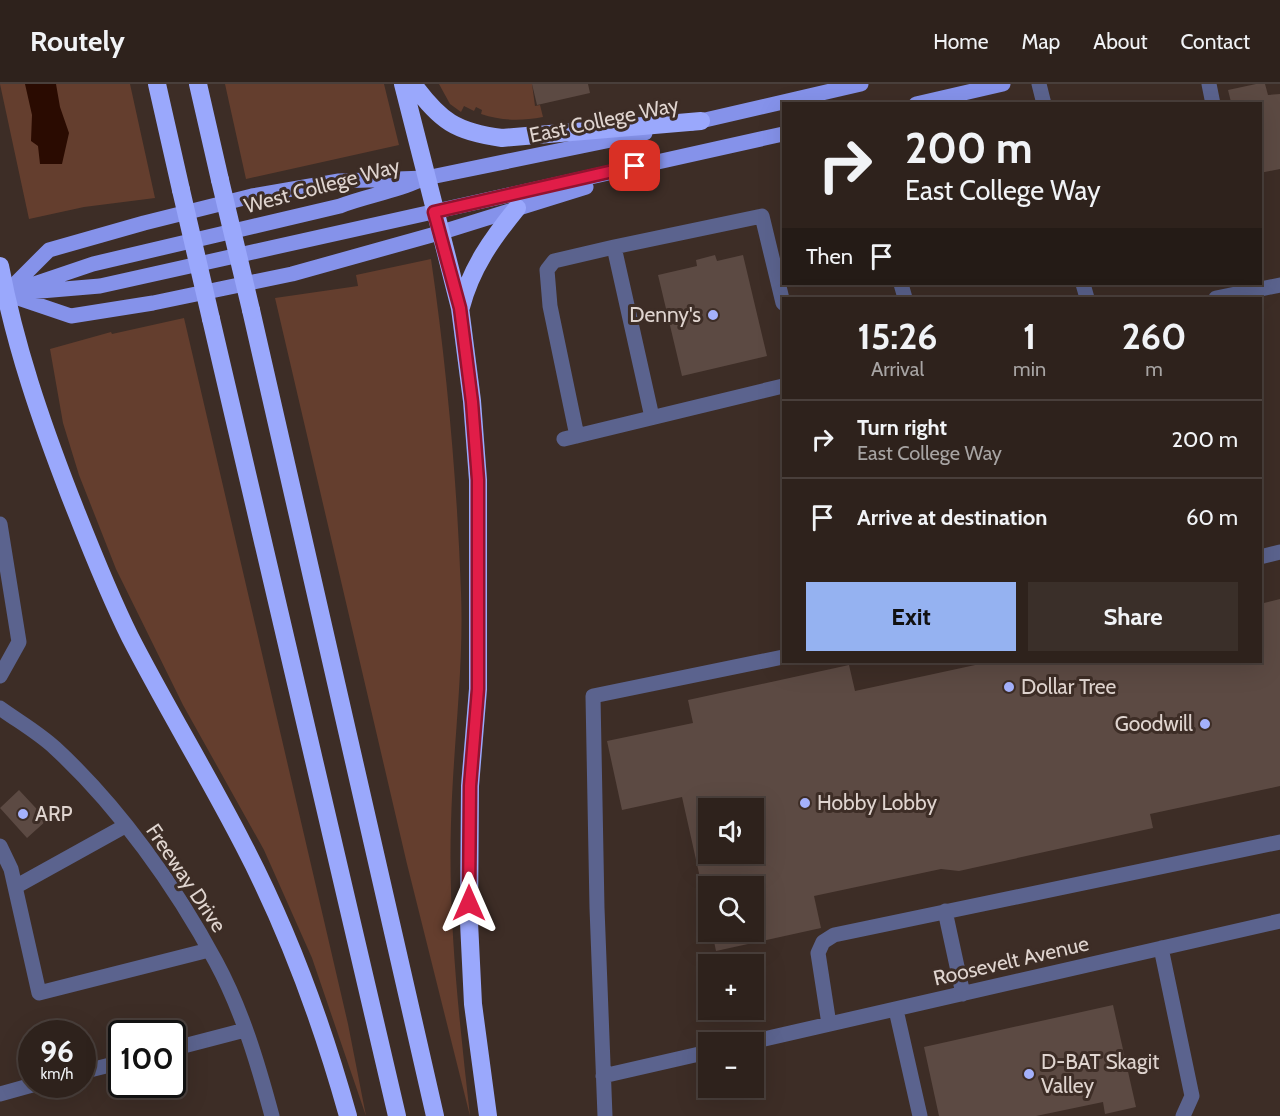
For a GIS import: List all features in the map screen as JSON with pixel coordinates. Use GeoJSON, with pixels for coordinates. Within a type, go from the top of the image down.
{"type":"FeatureCollection","features":[{"type":"Feature","properties":{"kind":"highway"},"geometry":{"type":"LineString","coordinates":[[157,84],[397,1116]]}},
{"type":"Feature","properties":{"kind":"highway"},"geometry":{"type":"LineString","coordinates":[[198,84],[435,1116]]}},
{"type":"Feature","properties":{"kind":"highway"},"geometry":{"type":"LineString","coordinates":[[403,84],[439,233],[460,308],[472,402],[478,480],[478,689],[470,786],[469,922],[473,1004],[488,1116]]}},
{"type":"Feature","properties":{"kind":"highway"},"geometry":{"type":"LineString","coordinates":[[413,84],[433,111],[473,134],[492,137],[701,121]]}},
{"type":"Feature","properties":{"kind":"highway"},"geometry":{"type":"LineString","coordinates":[[460,308],[469,278],[495,234],[517,208]]}},
{"type":"Feature","properties":{"kind":"highway"},"geometry":{"type":"LineString","coordinates":[[0,266],[3,295],[19,351],[44,428],[89,547],[130,636],[244,845],[275,912],[329,1045],[348,1116]]}},
{"type":"Feature","properties":{"kind":"main road","name":"East College Way"},"geometry":{"type":"LineString","coordinates":[[426,178],[701,121],[807,90],[861,84]]}},
{"type":"Feature","properties":{"kind":"main road"},"geometry":{"type":"LineString","coordinates":[[925,102],[1003,84]]}},
{"type":"Feature","properties":{"kind":"main road"},"geometry":{"type":"LineString","coordinates":[[3,295],[100,286],[782,134]]}},
{"type":"Feature","properties":{"kind":"main road"},"geometry":{"type":"LineString","coordinates":[[3,295],[70,316],[153,303],[292,274],[439,233],[700,152]]}},
{"type":"Feature","properties":{"kind":"main road","name":"West College Way"},"geometry":{"type":"LineString","coordinates":[[3,295],[93,264],[340,207],[356,200],[397,190],[426,178]]}},
{"type":"Feature","properties":{"kind":"main road","name":"West College Way"},"geometry":{"type":"LineString","coordinates":[[3,295],[49,250],[122,229],[252,196],[328,183],[426,178]]}},
{"type":"Feature","properties":{"kind":"street"},"geometry":{"type":"LineString","coordinates":[[1039,84],[1044,102]]}},
{"type":"Feature","properties":{"kind":"street"},"geometry":{"type":"LineString","coordinates":[[1209,84],[1213,102]]}},
{"type":"Feature","properties":{"kind":"street"},"geometry":{"type":"LineString","coordinates":[[782,299],[762,216],[554,261],[547,270],[547,290],[570,437],[782,386]]}},
{"type":"Feature","properties":{"kind":"street"},"geometry":{"type":"LineString","coordinates":[[614,247],[652,417]]}},
{"type":"Feature","properties":{"kind":"street"},"geometry":{"type":"LineString","coordinates":[[1219,297],[1250,287],[1280,285]]}},
{"type":"Feature","properties":{"kind":"street"},"geometry":{"type":"LineString","coordinates":[[0,524],[19,642],[0,676]]}},
{"type":"Feature","properties":{"kind":"street"},"geometry":{"type":"LineString","coordinates":[[1262,556],[1280,552]]}},
{"type":"Feature","properties":{"kind":"street"},"geometry":{"type":"LineString","coordinates":[[605,1116],[593,696],[782,657]]}},
{"type":"Feature","properties":{"kind":"street","name":"Freeway Drive"},"geometry":{"type":"LineString","coordinates":[[0,708],[54,746],[97,790],[174,894],[209,950],[245,1030],[272,1116]]}},
{"type":"Feature","properties":{"kind":"street"},"geometry":{"type":"LineString","coordinates":[[15,887],[125,826]]}},
{"type":"Feature","properties":{"kind":"street"},"geometry":{"type":"LineString","coordinates":[[829,1024],[818,952],[823,942],[834,935],[1173,867],[1280,842]]}},
{"type":"Feature","properties":{"kind":"street"},"geometry":{"type":"LineString","coordinates":[[0,846],[11,869],[39,993],[209,950]]}},
{"type":"Feature","properties":{"kind":"street"},"geometry":{"type":"LineString","coordinates":[[945,911],[963,994]]}},
{"type":"Feature","properties":{"kind":"street","name":"Roosevelt Avenue"},"geometry":{"type":"LineString","coordinates":[[764,1039],[1280,921]]}},
{"type":"Feature","properties":{"kind":"street"},"geometry":{"type":"LineString","coordinates":[[1161,948],[1192,1096],[1183,1116]]}},
{"type":"Feature","properties":{"kind":"street"},"geometry":{"type":"LineString","coordinates":[[896,1010],[920,1116]]}},
{"type":"Feature","properties":{"kind":"street"},"geometry":{"type":"LineString","coordinates":[[186,1045],[245,1030]]}},
{"type":"Feature","properties":{"kind":"street"},"geometry":{"type":"LineString","coordinates":[[603,1076],[698,1054]]}},
{"type":"Feature","properties":{"kind":"street"},"geometry":{"type":"LineString","coordinates":[[0,1094],[18,1089]]}},
{"type":"Feature","properties":{"kind":"shaded area"},"geometry":{"type":"Polygon","coordinates":[[[0,84],[130,84],[155,198],[84,207],[29,219],[0,84]]]}},
{"type":"Feature","properties":{"kind":"shaded area"},"geometry":{"type":"Polygon","coordinates":[[[25,84],[56,84],[60,107],[69,133],[62,164],[40,164],[38,146],[31,141],[32,115],[25,84]]]}},
{"type":"Feature","properties":{"kind":"shaded area"},"geometry":{"type":"Polygon","coordinates":[[[225,84],[384,84],[399,145],[246,179],[225,84]]]}},
{"type":"Feature","properties":{"kind":"shaded area"},"geometry":{"type":"Polygon","coordinates":[[[439,84],[532,84],[535,106],[540,105],[543,117],[504,119],[481,114],[482,110],[476,107],[474,111],[464,106],[461,112],[450,104],[439,84]]]}},
{"type":"Feature","properties":{"kind":"shaded area"},"geometry":{"type":"Polygon","coordinates":[[[431,259],[446,383],[459,550],[462,621],[452,794],[451,896],[458,1006],[470,1116],[407,864],[275,298],[358,286],[356,275],[431,259]]]}},
{"type":"Feature","properties":{"kind":"shaded area"},"geometry":{"type":"Polygon","coordinates":[[[184,318],[348,1024],[366,1116],[312,958],[264,850],[183,705],[116,569],[79,475],[63,423],[50,349],[111,332],[112,334],[184,318]]]}},
{"type":"Feature","properties":{"kind":"building"},"geometry":{"type":"Polygon","coordinates":[[[532,84],[588,84],[590,93],[537,105],[532,84]]]}},
{"type":"Feature","properties":{"kind":"building"},"geometry":{"type":"Polygon","coordinates":[[[1265,84],[1268,95],[1280,94],[1280,169],[1262,173],[1262,102],[1231,102],[1228,90],[1265,84]]]}},
{"type":"Feature","properties":{"kind":"building","name":"Denny's"},"geometry":{"type":"Polygon","coordinates":[[[715,255],[717,261],[743,255],[767,356],[682,376],[658,275],[697,266],[696,260],[715,255]]]}},
{"type":"Feature","properties":{"kind":"building"},"geometry":{"type":"Polygon","coordinates":[[[1280,599],[1280,786],[1150,814],[1153,828],[959,871],[941,869],[814,896],[821,928],[764,940],[764,876],[700,876],[682,797],[622,810],[607,741],[693,723],[688,700],[849,665],[855,691],[984,663],[1262,663],[1262,604],[1280,599]]]}},
{"type":"Feature","properties":{"kind":"building","name":"ARP"},"geometry":{"type":"Polygon","coordinates":[[[19,790],[47,820],[27,838],[0,808],[19,790]]]}},
{"type":"Feature","properties":{"kind":"building"},"geometry":{"type":"Polygon","coordinates":[[[714,942],[757,942],[716,951],[714,942]]]}},
{"type":"Feature","properties":{"kind":"building","name":"D-BAT Skagit Valley"},"geometry":{"type":"Polygon","coordinates":[[[1113,1005],[1136,1107],[1105,1114],[1103,1102],[1036,1116],[939,1116],[924,1047],[1113,1005]]]}},
{"type":"Feature","properties":{"kind":"place","name":"Denny's"},"geometry":{"type":"Point","coordinates":[713,315]}},
{"type":"Feature","properties":{"kind":"place","name":"Dollar Tree"},"geometry":{"type":"Point","coordinates":[1009,687]}},
{"type":"Feature","properties":{"kind":"place","name":"Goodwill"},"geometry":{"type":"Point","coordinates":[1205,724]}},
{"type":"Feature","properties":{"kind":"place","name":"Hobby Lobby"},"geometry":{"type":"Point","coordinates":[805,803]}},
{"type":"Feature","properties":{"kind":"place","name":"ARP"},"geometry":{"type":"Point","coordinates":[23,814]}},
{"type":"Feature","properties":{"kind":"place","name":"D-BAT Skagit Valley"},"geometry":{"type":"Point","coordinates":[1029,1074]}},
{"type":"Feature","properties":{"kind":"route"},"geometry":{"type":"LineString","coordinates":[[469,903],[470,786],[478,689],[478,480],[472,402],[460,308],[434,212],[635,166]]}}]}
